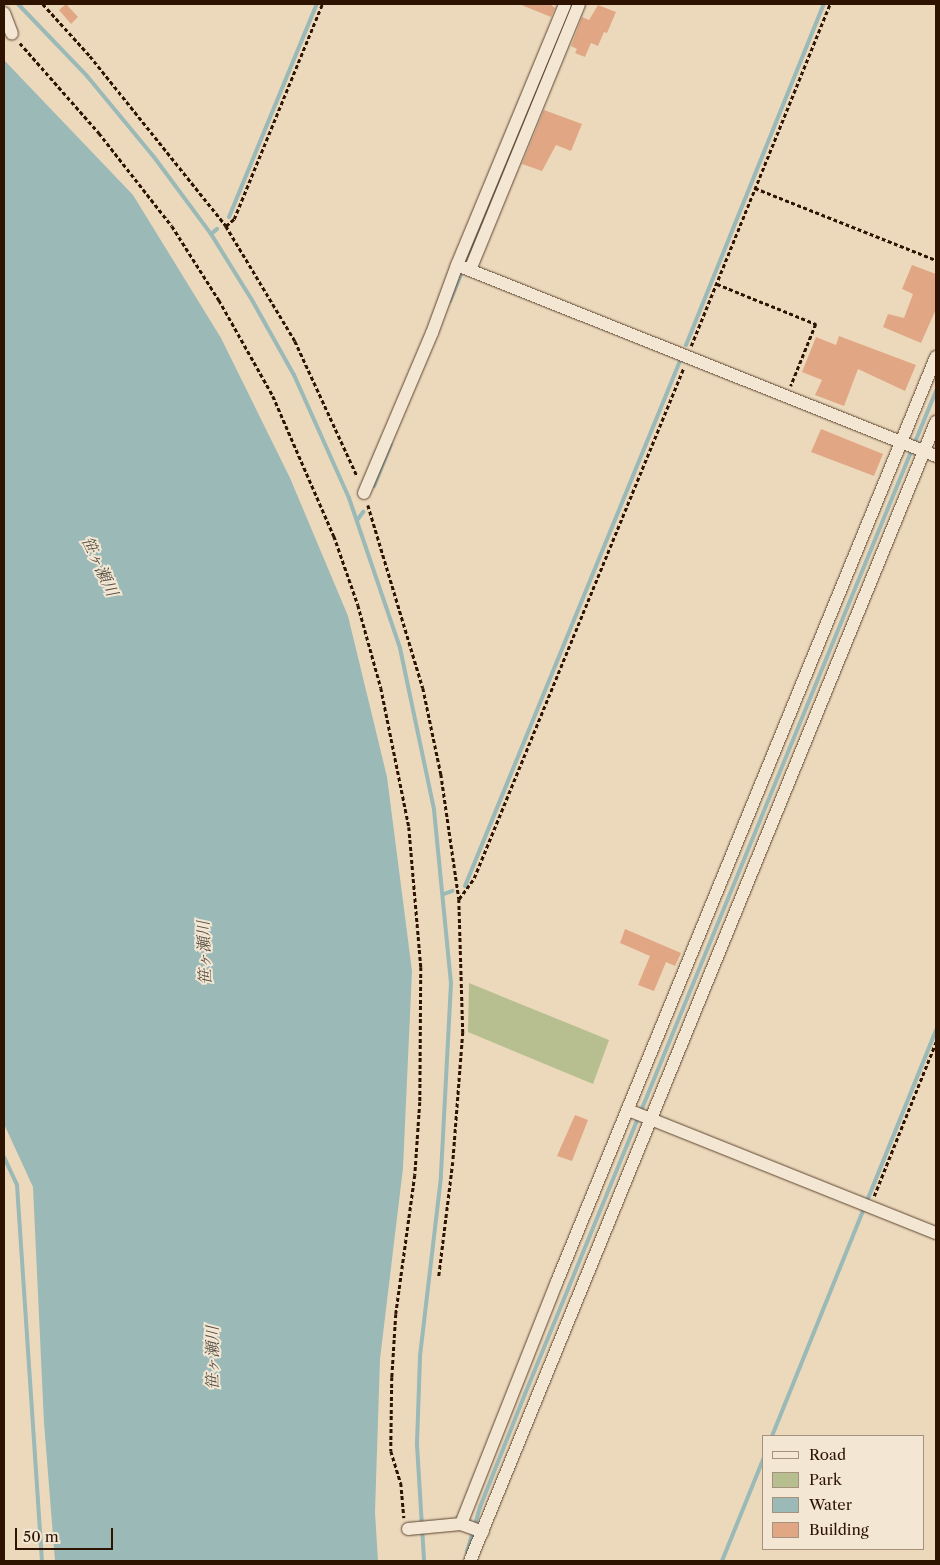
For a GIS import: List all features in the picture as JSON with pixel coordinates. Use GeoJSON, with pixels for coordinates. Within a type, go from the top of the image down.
{"type":"FeatureCollection","features":[{"type":"Feature","properties":{"kind":"street"},"geometry":{"type":"LineString","coordinates":[[364,492],[432,333],[464,268],[522,126],[565,4]]}},
{"type":"Feature","properties":{"kind":"street"},"geometry":{"type":"LineString","coordinates":[[522,126],[579,4]]}},
{"type":"Feature","properties":{"kind":"street"},"geometry":{"type":"LineString","coordinates":[[4,13],[12,34]]}},
{"type":"Feature","properties":{"kind":"street"},"geometry":{"type":"LineString","coordinates":[[464,268],[936,456]]}},
{"type":"Feature","properties":{"kind":"street"},"geometry":{"type":"LineString","coordinates":[[470,1561],[484,1460],[639,1115],[913,447],[936,357]]}},
{"type":"Feature","properties":{"kind":"street"},"geometry":{"type":"LineString","coordinates":[[474,1529],[639,1115],[913,447],[936,422]]}},
{"type":"Feature","properties":{"kind":"street"},"geometry":{"type":"LineString","coordinates":[[639,1115],[936,1232]]}},
{"type":"Feature","properties":{"kind":"street"},"geometry":{"type":"LineString","coordinates":[[411,1529],[474,1529]]}},
{"type":"Feature","properties":{"kind":"path"},"geometry":{"type":"LineString","coordinates":[[43,4],[90,56],[226,226],[295,341],[364,492],[423,688],[441,774],[459,899],[463,1032],[453,1162],[439,1276]]}},
{"type":"Feature","properties":{"kind":"path"},"geometry":{"type":"LineString","coordinates":[[226,226],[234,218],[322,4]]}},
{"type":"Feature","properties":{"kind":"path"},"geometry":{"type":"LineString","coordinates":[[459,899],[474,878],[830,4]]}},
{"type":"Feature","properties":{"kind":"path"},"geometry":{"type":"LineString","coordinates":[[12,34],[99,133],[172,226],[219,300],[273,396],[314,486],[358,605],[381,688],[409,827],[421,967],[420,1102],[415,1175],[396,1314],[392,1377],[391,1451],[401,1483],[401,1502],[411,1529]]}},
{"type":"Feature","properties":{"kind":"path"},"geometry":{"type":"LineString","coordinates":[[755,188],[936,260]]}},
{"type":"Feature","properties":{"kind":"path"},"geometry":{"type":"LineString","coordinates":[[716,283],[816,324],[786,397]]}},
{"type":"Feature","properties":{"kind":"path"},"geometry":{"type":"LineString","coordinates":[[867,1205],[936,1042]]}},
{"type":"Feature","properties":{"kind":"green space"},"geometry":{"type":"Polygon","coordinates":[[[469,983],[609,1040],[593,1084],[468,1032],[469,983]]]}},
{"type":"Feature","properties":{"kind":"water","name":"笹ヶ瀬川"},"geometry":{"type":"Polygon","coordinates":[[[4,60],[133,195],[221,338],[290,478],[348,616],[387,777],[412,971],[403,1168],[380,1359],[375,1512],[378,1561],[55,1561],[44,1423],[33,1187],[4,1124],[4,60]]]}},
{"type":"Feature","properties":{"kind":"building"},"geometry":{"type":"Polygon","coordinates":[[[66,4],[78,17],[71,24],[59,10],[66,4]]]}},
{"type":"Feature","properties":{"kind":"building"},"geometry":{"type":"Polygon","coordinates":[[[519,4],[550,4],[555,8],[551,17],[519,4]]]}},
{"type":"Feature","properties":{"kind":"building"},"geometry":{"type":"Polygon","coordinates":[[[598,5],[616,12],[607,33],[604,32],[598,46],[591,43],[585,57],[575,53],[577,49],[571,46],[582,17],[589,20],[598,5]]]}},
{"type":"Feature","properties":{"kind":"building"},"geometry":{"type":"Polygon","coordinates":[[[544,110],[582,124],[571,151],[556,145],[542,171],[522,164],[544,110]]]}},
{"type":"Feature","properties":{"kind":"building"},"geometry":{"type":"Polygon","coordinates":[[[912,265],[936,274],[936,309],[921,343],[883,327],[888,314],[904,318],[913,294],[902,289],[912,265]]]}},
{"type":"Feature","properties":{"kind":"building"},"geometry":{"type":"Polygon","coordinates":[[[839,336],[916,365],[905,391],[858,369],[844,406],[815,395],[822,380],[802,372],[816,337],[836,345],[839,336]]]}},
{"type":"Feature","properties":{"kind":"building"},"geometry":{"type":"Polygon","coordinates":[[[821,429],[883,454],[874,476],[811,452],[821,429]]]}},
{"type":"Feature","properties":{"kind":"building"},"geometry":{"type":"Polygon","coordinates":[[[625,929],[681,953],[675,966],[666,962],[654,991],[638,985],[650,956],[620,943],[625,929]]]}},
{"type":"Feature","properties":{"kind":"building"},"geometry":{"type":"Polygon","coordinates":[[[575,1115],[588,1120],[572,1161],[557,1156],[575,1115]]]}},
{"type":"Feature","properties":{"kind":"waterway"},"geometry":{"type":"LineString","coordinates":[[18,4],[87,76],[154,157],[211,234],[252,300],[294,375],[349,498],[400,648],[434,810],[451,983],[441,1177],[420,1357],[417,1445],[424,1561]]}},
{"type":"Feature","properties":{"kind":"waterway"},"geometry":{"type":"LineString","coordinates":[[229,217],[317,4]]}},
{"type":"Feature","properties":{"kind":"waterway"},"geometry":{"type":"LineString","coordinates":[[450,301],[572,4]]}},
{"type":"Feature","properties":{"kind":"waterway"},"geometry":{"type":"LineString","coordinates":[[686,345],[824,4]]}},
{"type":"Feature","properties":{"kind":"waterway"},"geometry":{"type":"LineString","coordinates":[[211,234],[217,229]]}},
{"type":"Feature","properties":{"kind":"waterway"},"geometry":{"type":"LineString","coordinates":[[465,886],[680,361]]}},
{"type":"Feature","properties":{"kind":"waterway"},"geometry":{"type":"LineString","coordinates":[[467,1552],[480,1507],[525,1394],[936,391]]}},
{"type":"Feature","properties":{"kind":"waterway"},"geometry":{"type":"LineString","coordinates":[[374,486],[391,444]]}},
{"type":"Feature","properties":{"kind":"waterway"},"geometry":{"type":"LineString","coordinates":[[358,519],[363,512]]}},
{"type":"Feature","properties":{"kind":"waterway"},"geometry":{"type":"LineString","coordinates":[[444,894],[452,891]]}},
{"type":"Feature","properties":{"kind":"waterway"},"geometry":{"type":"LineString","coordinates":[[772,1435],[936,1030]]}},
{"type":"Feature","properties":{"kind":"waterway"},"geometry":{"type":"LineString","coordinates":[[4,1157],[17,1185],[42,1561]]}},
{"type":"Feature","properties":{"kind":"waterway"},"geometry":{"type":"LineString","coordinates":[[722,1561],[762,1462]]}}]}
